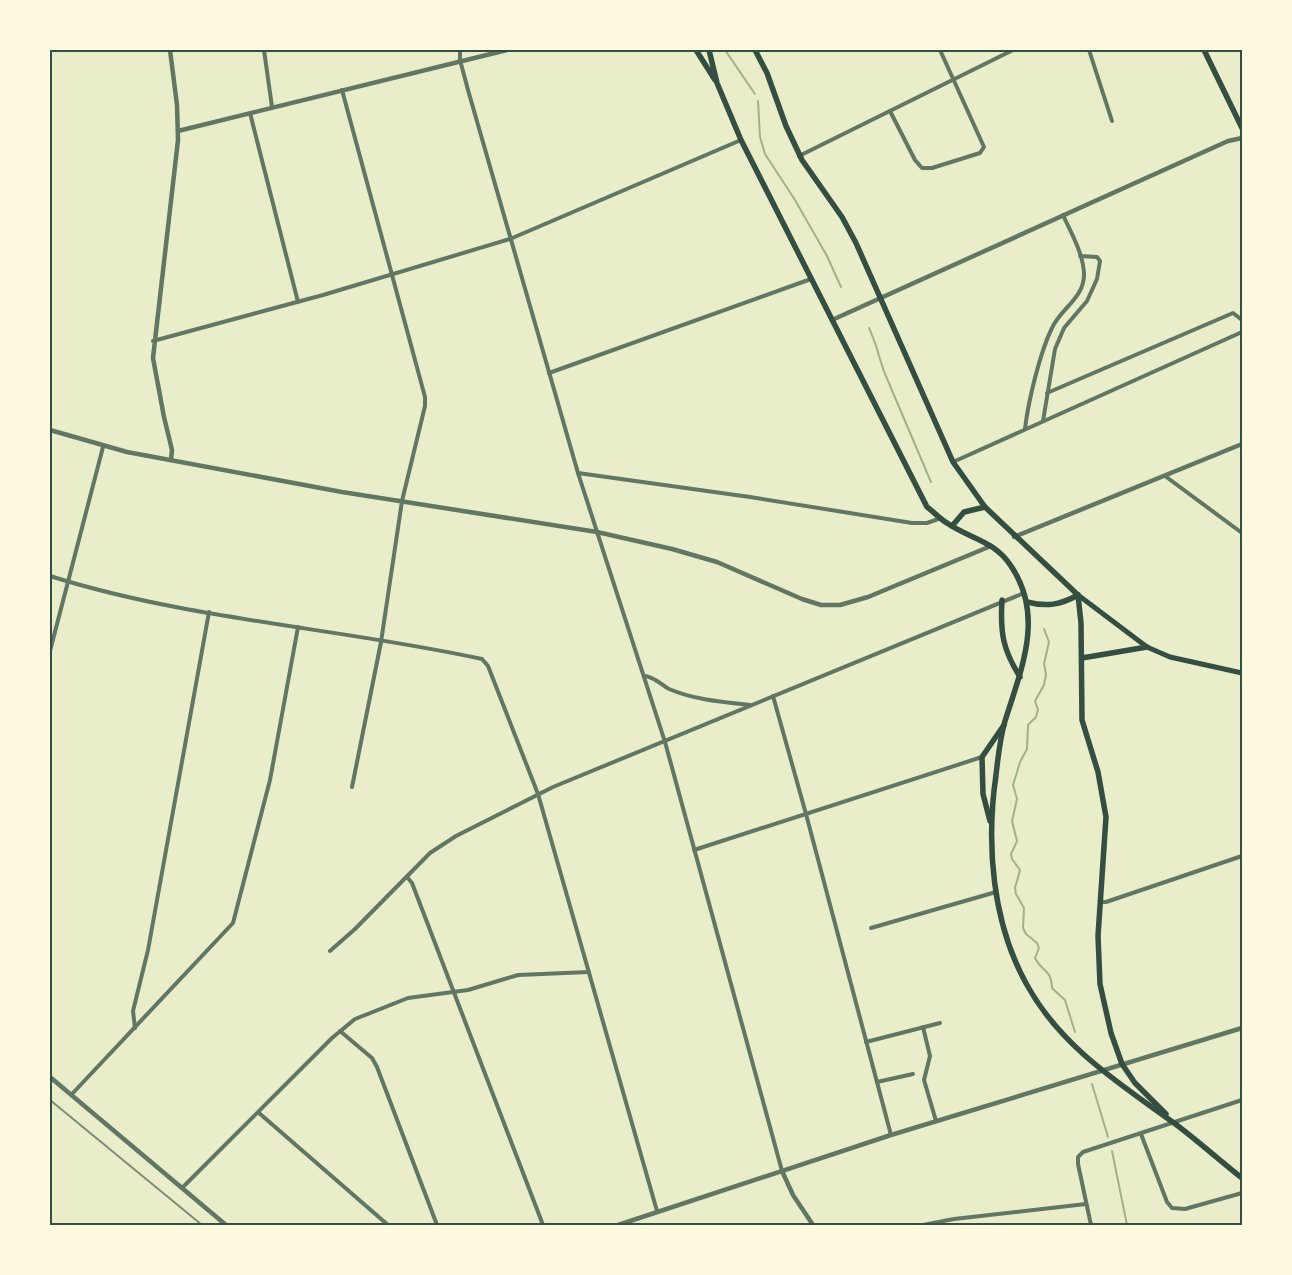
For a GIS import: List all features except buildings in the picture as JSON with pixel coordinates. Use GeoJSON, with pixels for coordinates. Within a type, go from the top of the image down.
{"type":"FeatureCollection","features":[{"type":"Feature","properties":{"kind":"main road"},"geometry":{"type":"LineString","coordinates":[[696,50],[717,83]]}},
{"type":"Feature","properties":{"kind":"main road"},"geometry":{"type":"LineString","coordinates":[[709,50],[717,83],[741,140],[927,507],[952,526],[992,546],[1011,565],[1024,593],[1027,602],[1029,638],[1020,677],[1005,723],[996,775],[991,827]]}},
{"type":"Feature","properties":{"kind":"main road"},"geometry":{"type":"LineString","coordinates":[[755,50],[767,73],[786,126],[800,156],[842,218],[856,243],[953,462],[984,507],[1078,595],[1147,647],[1184,661],[1242,673]]}},
{"type":"Feature","properties":{"kind":"main road"},"geometry":{"type":"LineString","coordinates":[[1204,50],[1242,128]]}},
{"type":"Feature","properties":{"kind":"main road"},"geometry":{"type":"LineString","coordinates":[[952,526],[964,512],[984,507]]}},
{"type":"Feature","properties":{"kind":"main road"},"geometry":{"type":"LineString","coordinates":[[1027,602],[1052,606],[1064,603],[1078,595]]}},
{"type":"Feature","properties":{"kind":"main road"},"geometry":{"type":"LineString","coordinates":[[1078,595],[1082,658],[1082,720],[1098,772],[1106,817],[1097,963],[1100,984],[1111,1032],[1122,1064],[1135,1083],[1174,1123]]}},
{"type":"Feature","properties":{"kind":"main road"},"geometry":{"type":"LineString","coordinates":[[1002,600],[1001,622],[1003,643],[1010,661],[1020,677]]}},
{"type":"Feature","properties":{"kind":"main road"},"geometry":{"type":"LineString","coordinates":[[1082,658],[1147,647]]}},
{"type":"Feature","properties":{"kind":"main road"},"geometry":{"type":"LineString","coordinates":[[1005,723],[982,758],[983,794],[991,827],[996,892],[1006,938],[1027,986],[1055,1025],[1100,1070],[1174,1123],[1242,1178]]}},
{"type":"Feature","properties":{"kind":"street"},"geometry":{"type":"LineString","coordinates":[[170,50],[178,131],[153,341],[153,358],[172,450],[171,460]]}},
{"type":"Feature","properties":{"kind":"street"},"geometry":{"type":"LineString","coordinates":[[264,50],[272,107]]}},
{"type":"Feature","properties":{"kind":"street"},"geometry":{"type":"LineString","coordinates":[[460,50],[460,60],[578,473],[666,742],[782,1171],[793,1195],[813,1225]]}},
{"type":"Feature","properties":{"kind":"street"},"geometry":{"type":"LineString","coordinates":[[178,131],[342,89],[507,50]]}},
{"type":"Feature","properties":{"kind":"street"},"geometry":{"type":"LineString","coordinates":[[890,111],[915,160],[922,168],[932,168],[980,152],[984,147],[940,50]]}},
{"type":"Feature","properties":{"kind":"street"},"geometry":{"type":"LineString","coordinates":[[800,156],[1013,50]]}},
{"type":"Feature","properties":{"kind":"street"},"geometry":{"type":"LineString","coordinates":[[1088,50],[1112,120]]}},
{"type":"Feature","properties":{"kind":"street"},"geometry":{"type":"LineString","coordinates":[[342,89],[425,406],[402,501],[381,642],[352,787]]}},
{"type":"Feature","properties":{"kind":"street"},"geometry":{"type":"LineString","coordinates":[[250,113],[298,302]]}},
{"type":"Feature","properties":{"kind":"street"},"geometry":{"type":"LineString","coordinates":[[832,320],[1228,141],[1242,138]]}},
{"type":"Feature","properties":{"kind":"street"},"geometry":{"type":"LineString","coordinates":[[153,341],[392,275],[510,238],[741,140]]}},
{"type":"Feature","properties":{"kind":"street"},"geometry":{"type":"LineString","coordinates":[[1025,429],[1036,379],[1052,328],[1076,298],[1081,288],[1084,274],[1080,256],[1063,216]]}},
{"type":"Feature","properties":{"kind":"street"},"geometry":{"type":"LineString","coordinates":[[1042,421],[1055,349],[1064,328],[1087,301],[1097,279],[1100,261],[1097,257],[1080,256]]}},
{"type":"Feature","properties":{"kind":"street"},"geometry":{"type":"LineString","coordinates":[[549,373],[811,279]]}},
{"type":"Feature","properties":{"kind":"street"},"geometry":{"type":"LineString","coordinates":[[1047,393],[1233,313],[1242,320]]}},
{"type":"Feature","properties":{"kind":"street"},"geometry":{"type":"LineString","coordinates":[[953,462],[1242,332]]}},
{"type":"Feature","properties":{"kind":"street"},"geometry":{"type":"LineString","coordinates":[[50,430],[103,447],[402,501],[597,532],[672,549],[717,562],[802,599],[821,605],[840,605],[868,597],[992,546]]}},
{"type":"Feature","properties":{"kind":"street"},"geometry":{"type":"LineString","coordinates":[[1014,537],[1242,444]]}},
{"type":"Feature","properties":{"kind":"street"},"geometry":{"type":"LineString","coordinates":[[50,650],[103,447]]}},
{"type":"Feature","properties":{"kind":"street"},"geometry":{"type":"LineString","coordinates":[[578,473],[750,497],[912,523],[927,524],[941,518]]}},
{"type":"Feature","properties":{"kind":"street"},"geometry":{"type":"LineString","coordinates":[[1165,476],[1242,533]]}},
{"type":"Feature","properties":{"kind":"street"},"geometry":{"type":"LineString","coordinates":[[50,576],[68,582],[209,612],[482,659],[488,666],[538,794],[657,1211]]}},
{"type":"Feature","properties":{"kind":"street"},"geometry":{"type":"LineString","coordinates":[[330,951],[440,845],[538,794],[1002,600],[1024,593]]}},
{"type":"Feature","properties":{"kind":"street"},"geometry":{"type":"LineString","coordinates":[[135,1028],[132,1011],[148,950],[209,612]]}},
{"type":"Feature","properties":{"kind":"street"},"geometry":{"type":"LineString","coordinates":[[72,1094],[233,924],[270,780],[298,627]]}},
{"type":"Feature","properties":{"kind":"street"},"geometry":{"type":"LineString","coordinates":[[645,676],[670,689],[707,701],[753,705]]}},
{"type":"Feature","properties":{"kind":"street"},"geometry":{"type":"LineString","coordinates":[[773,696],[891,1135]]}},
{"type":"Feature","properties":{"kind":"street"},"geometry":{"type":"LineString","coordinates":[[694,850],[982,758]]}},
{"type":"Feature","properties":{"kind":"street"},"geometry":{"type":"LineString","coordinates":[[1100,902],[1106,902],[1242,856]]}},
{"type":"Feature","properties":{"kind":"street"},"geometry":{"type":"LineString","coordinates":[[407,877],[412,883],[543,1225]]}},
{"type":"Feature","properties":{"kind":"street"},"geometry":{"type":"LineString","coordinates":[[871,928],[996,892]]}},
{"type":"Feature","properties":{"kind":"street"},"geometry":{"type":"LineString","coordinates":[[182,1188],[340,1031],[355,1019],[382,1006],[408,998],[468,990],[518,975],[589,972]]}},
{"type":"Feature","properties":{"kind":"street"},"geometry":{"type":"LineString","coordinates":[[866,1042],[940,1023]]}},
{"type":"Feature","properties":{"kind":"street"},"geometry":{"type":"LineString","coordinates":[[923,1027],[930,1056],[924,1080],[936,1121]]}},
{"type":"Feature","properties":{"kind":"street"},"geometry":{"type":"LineString","coordinates":[[618,1225],[627,1224],[657,1211],[891,1135],[1242,1028]]}},
{"type":"Feature","properties":{"kind":"street"},"geometry":{"type":"LineString","coordinates":[[340,1031],[372,1058],[377,1067],[437,1225]]}},
{"type":"Feature","properties":{"kind":"street"},"geometry":{"type":"LineString","coordinates":[[877,1082],[913,1074]]}},
{"type":"Feature","properties":{"kind":"street"},"geometry":{"type":"LineString","coordinates":[[50,1077],[226,1225]]}},
{"type":"Feature","properties":{"kind":"street"},"geometry":{"type":"LineString","coordinates":[[1091,1225],[1078,1157],[1083,1152],[1242,1100]]}},
{"type":"Feature","properties":{"kind":"street"},"geometry":{"type":"LineString","coordinates":[[259,1113],[388,1225]]}},
{"type":"Feature","properties":{"kind":"street"},"geometry":{"type":"LineString","coordinates":[[1141,1134],[1167,1202],[1172,1208],[1185,1209],[1242,1192]]}},
{"type":"Feature","properties":{"kind":"street"},"geometry":{"type":"LineString","coordinates":[[923,1225],[954,1219],[1086,1204]]}},
{"type":"Feature","properties":{"kind":"waterway"},"geometry":{"type":"LineString","coordinates":[[725,50],[755,94]]}},
{"type":"Feature","properties":{"kind":"waterway"},"geometry":{"type":"LineString","coordinates":[[758,101],[760,137],[765,154],[795,200],[827,256],[841,287]]}},
{"type":"Feature","properties":{"kind":"waterway"},"geometry":{"type":"LineString","coordinates":[[869,328],[885,374],[931,482]]}},
{"type":"Feature","properties":{"kind":"waterway"},"geometry":{"type":"LineString","coordinates":[[1044,629],[1049,642],[1044,664],[1046,674],[1044,685],[1035,701],[1038,710],[1036,717],[1028,725],[1027,749],[1020,762],[1013,785],[1017,799],[1012,821],[1017,841],[1011,854],[1012,859],[1020,870],[1015,888],[1016,894],[1024,908],[1023,928],[1026,934],[1037,943],[1039,948],[1035,958],[1050,977],[1052,988],[1065,1000],[1075,1032]]}},
{"type":"Feature","properties":{"kind":"waterway"},"geometry":{"type":"LineString","coordinates":[[1092,1084],[1108,1137]]}},
{"type":"Feature","properties":{"kind":"waterway"},"geometry":{"type":"LineString","coordinates":[[1112,1151],[1127,1225]]}},
{"type":"Feature","properties":{"kind":"railway"},"geometry":{"type":"LineString","coordinates":[[50,1100],[202,1225]]}}]}
